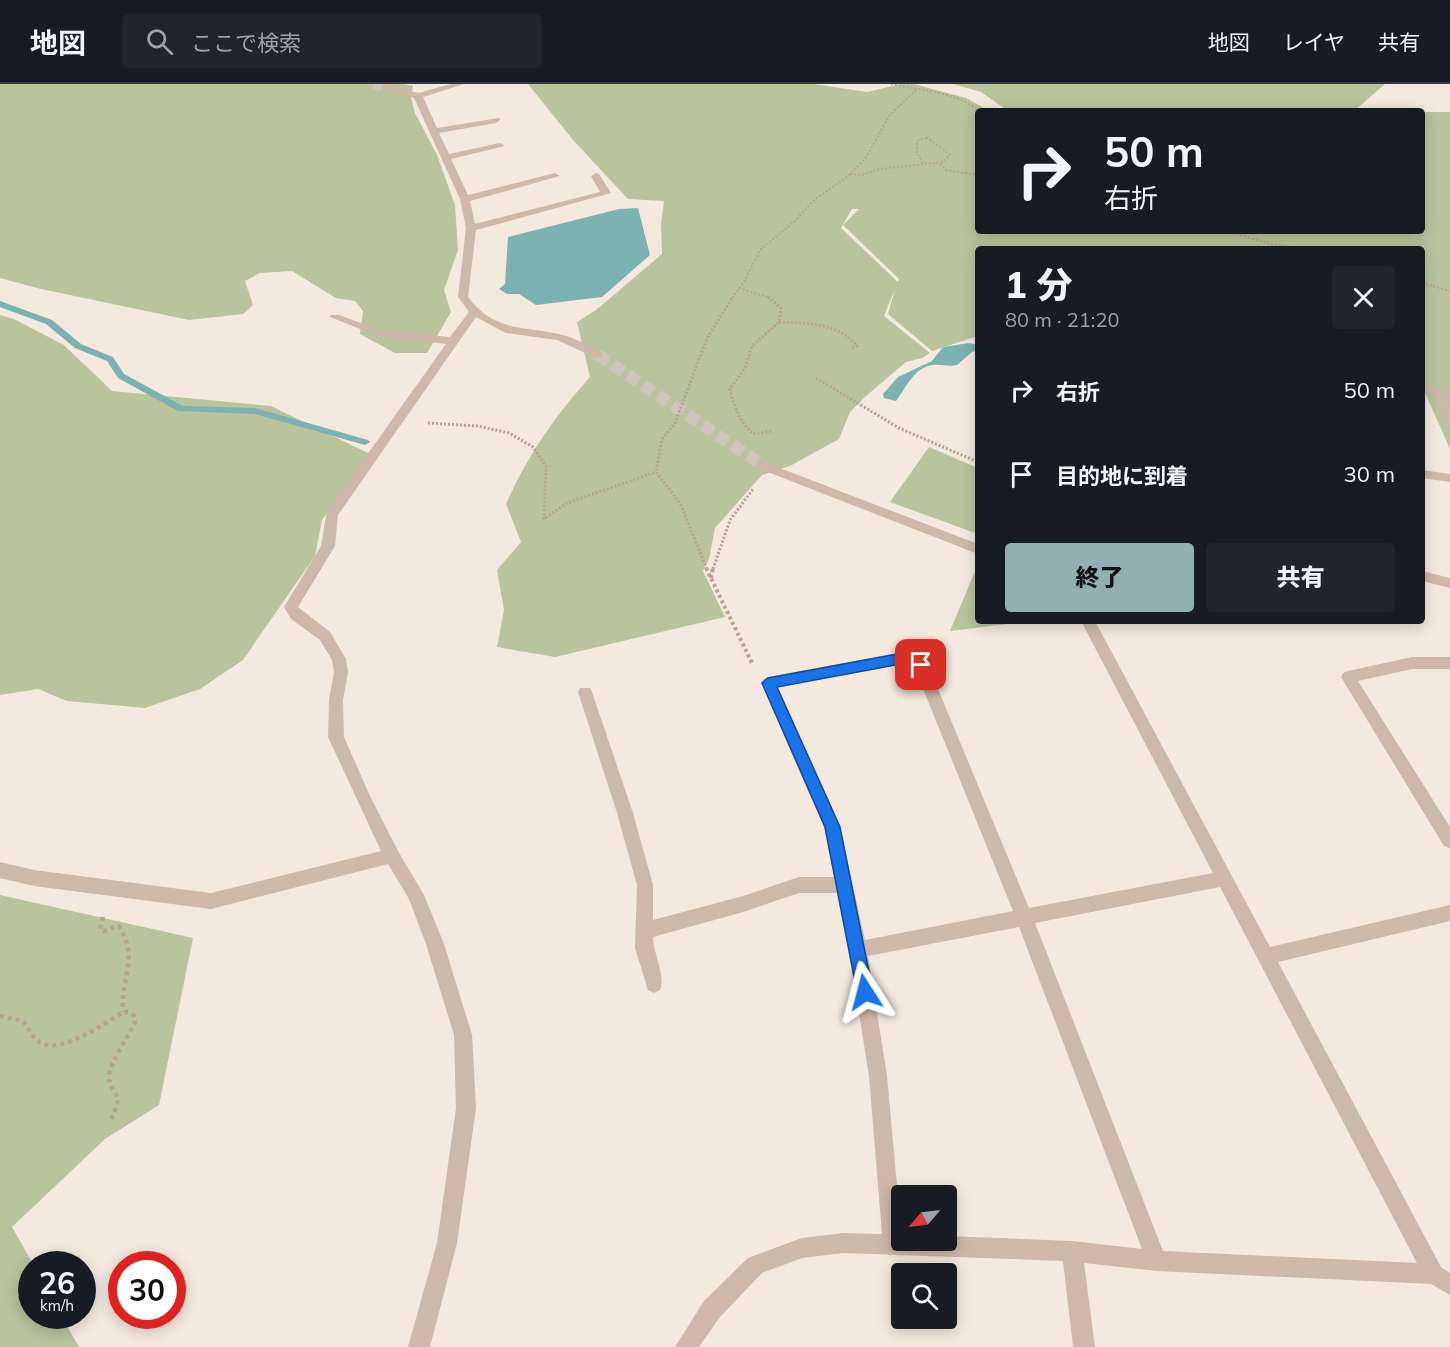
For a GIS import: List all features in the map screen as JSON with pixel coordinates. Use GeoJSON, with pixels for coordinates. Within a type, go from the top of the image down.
{"type":"FeatureCollection","features":[{"type":"Feature","properties":{"kind":"street"},"geometry":{"type":"LineString","coordinates":[[388,87],[418,96],[460,84]]}},
{"type":"Feature","properties":{"kind":"street"},"geometry":{"type":"LineString","coordinates":[[418,96],[465,199],[471,228],[463,297],[474,312],[510,331],[559,337],[598,355]]}},
{"type":"Feature","properties":{"kind":"street"},"geometry":{"type":"LineString","coordinates":[[433,131],[496,120]]}},
{"type":"Feature","properties":{"kind":"street"},"geometry":{"type":"LineString","coordinates":[[445,157],[500,146]]}},
{"type":"Feature","properties":{"kind":"street"},"geometry":{"type":"LineString","coordinates":[[465,199],[555,176]]}},
{"type":"Feature","properties":{"kind":"street"},"geometry":{"type":"LineString","coordinates":[[471,228],[606,193],[596,176]]}},
{"type":"Feature","properties":{"kind":"street"},"geometry":{"type":"LineString","coordinates":[[419,1347],[447,1243],[466,1108],[463,1035],[435,944],[416,895],[392,856],[348,769],[336,737],[336,700],[341,672],[339,659],[325,636],[296,615],[291,607],[328,546],[332,514],[474,312]]}},
{"type":"Feature","properties":{"kind":"street"},"geometry":{"type":"LineString","coordinates":[[335,317],[378,333],[452,341]]}},
{"type":"Feature","properties":{"kind":"street"},"geometry":{"type":"LineString","coordinates":[[1425,388],[1441,394],[1450,422]]}},
{"type":"Feature","properties":{"kind":"street"},"geometry":{"type":"LineString","coordinates":[[768,468],[975,548]]}},
{"type":"Feature","properties":{"kind":"street"},"geometry":{"type":"LineString","coordinates":[[1425,474],[1450,478]]}},
{"type":"Feature","properties":{"kind":"street"},"geometry":{"type":"LineString","coordinates":[[1425,577],[1450,583]]}},
{"type":"Feature","properties":{"kind":"street"},"geometry":{"type":"LineString","coordinates":[[1090,624],[1266,956],[1442,1279]]}},
{"type":"Feature","properties":{"kind":"street"},"geometry":{"type":"LineString","coordinates":[[891,1221],[878,1076],[858,950],[832,827],[768,683],[908,657],[921,665],[1024,917],[1157,1261]]}},
{"type":"Feature","properties":{"kind":"street"},"geometry":{"type":"LineString","coordinates":[[1450,663],[1412,663],[1348,677],[1450,841]]}},
{"type":"Feature","properties":{"kind":"street"},"geometry":{"type":"LineString","coordinates":[[585,692],[625,813],[645,885],[644,948],[654,984]]}},
{"type":"Feature","properties":{"kind":"street"},"geometry":{"type":"LineString","coordinates":[[0,870],[34,878],[211,901],[392,856]]}},
{"type":"Feature","properties":{"kind":"street"},"geometry":{"type":"LineString","coordinates":[[858,950],[1225,878]]}},
{"type":"Feature","properties":{"kind":"street"},"geometry":{"type":"LineString","coordinates":[[644,931],[743,904],[799,885],[843,885]]}},
{"type":"Feature","properties":{"kind":"street"},"geometry":{"type":"LineString","coordinates":[[1266,956],[1450,913]]}},
{"type":"Feature","properties":{"kind":"street"},"geometry":{"type":"LineString","coordinates":[[686,1347],[712,1309],[755,1265],[802,1248],[843,1243],[891,1243]]}},
{"type":"Feature","properties":{"kind":"street"},"geometry":{"type":"LineString","coordinates":[[957,1246],[1072,1251],[1157,1261],[1442,1279]]}},
{"type":"Feature","properties":{"kind":"street"},"geometry":{"type":"LineString","coordinates":[[1072,1251],[1084,1347]]}},
{"type":"Feature","properties":{"kind":"path"},"geometry":{"type":"LineString","coordinates":[[891,84],[958,98],[976,108]]}},
{"type":"Feature","properties":{"kind":"path"},"geometry":{"type":"LineString","coordinates":[[768,683],[757,672],[711,578],[680,502],[656,472],[662,439],[675,423],[699,354],[720,314],[739,288],[760,250],[795,221],[814,200],[849,174],[872,149],[890,115],[916,90]]}},
{"type":"Feature","properties":{"kind":"path"},"geometry":{"type":"LineString","coordinates":[[849,174],[861,175],[880,169],[940,163],[950,155],[928,137],[917,141],[916,154],[923,164]]}},
{"type":"Feature","properties":{"kind":"path"},"geometry":{"type":"LineString","coordinates":[[940,163],[946,170],[975,174]]}},
{"type":"Feature","properties":{"kind":"path"},"geometry":{"type":"LineString","coordinates":[[1236,234],[1284,246]]}},
{"type":"Feature","properties":{"kind":"path"},"geometry":{"type":"LineString","coordinates":[[1425,284],[1450,291]]}},
{"type":"Feature","properties":{"kind":"path"},"geometry":{"type":"LineString","coordinates":[[739,288],[768,297],[781,308],[779,322],[752,346],[745,368],[730,389],[735,410],[743,418],[750,432],[753,434],[772,431]]}},
{"type":"Feature","properties":{"kind":"path"},"geometry":{"type":"LineString","coordinates":[[779,322],[812,324],[840,333],[854,339],[857,346],[850,349]]}},
{"type":"Feature","properties":{"kind":"path"},"geometry":{"type":"LineString","coordinates":[[816,378],[899,428],[975,461]]}},
{"type":"Feature","properties":{"kind":"path"},"geometry":{"type":"LineString","coordinates":[[399,421],[478,426],[509,433],[533,447],[546,466],[544,519],[567,503],[656,472]]}},
{"type":"Feature","properties":{"kind":"path"},"geometry":{"type":"LineString","coordinates":[[711,578],[721,535],[731,516],[768,468]]}},
{"type":"Feature","properties":{"kind":"path"},"geometry":{"type":"LineString","coordinates":[[105,914],[100,922],[100,929],[104,931],[119,926],[126,935],[131,959],[121,996],[123,1012]]}},
{"type":"Feature","properties":{"kind":"path"},"geometry":{"type":"LineString","coordinates":[[0,1016],[23,1021],[35,1039],[43,1045],[51,1046],[80,1037],[123,1012],[129,1012],[134,1016],[135,1023],[109,1072],[110,1082],[119,1097],[118,1106],[111,1119]]}},
{"type":"Feature","properties":{"kind":"green space"},"geometry":{"type":"Polygon","coordinates":[[[0,84],[404,84],[413,86],[411,97],[415,113],[437,155],[455,205],[458,250],[444,290],[451,312],[427,353],[395,353],[360,334],[363,311],[355,301],[336,298],[292,271],[260,273],[245,281],[253,305],[243,314],[189,320],[41,289],[0,278],[0,84]]]}},
{"type":"Feature","properties":{"kind":"green space"},"geometry":{"type":"Polygon","coordinates":[[[528,84],[814,84],[867,92],[901,84],[914,84],[966,98],[984,108],[975,108],[975,234],[1425,234],[1425,112],[1450,112],[1450,449],[1425,393],[1425,246],[975,246],[975,337],[932,351],[888,314],[895,289],[884,316],[930,353],[922,358],[906,362],[865,397],[850,412],[839,439],[790,466],[762,475],[715,528],[709,559],[703,571],[725,617],[555,657],[497,647],[504,610],[497,570],[521,542],[506,504],[523,469],[543,437],[590,377],[577,322],[596,310],[662,254],[661,224],[664,201],[628,199],[573,140],[528,84]],[[852,209],[841,228],[898,282],[899,279],[843,225],[859,209],[852,209]]]}},
{"type":"Feature","properties":{"kind":"green space"},"geometry":{"type":"Polygon","coordinates":[[[953,84],[1385,84],[1357,108],[1004,108],[981,92],[953,84]]]}},
{"type":"Feature","properties":{"kind":"green space"},"geometry":{"type":"Polygon","coordinates":[[[0,315],[14,319],[64,345],[112,391],[271,406],[370,454],[322,520],[315,556],[243,660],[200,689],[145,708],[67,701],[38,689],[0,695],[0,315]]]}},
{"type":"Feature","properties":{"kind":"green space"},"geometry":{"type":"Polygon","coordinates":[[[929,447],[975,467],[975,533],[890,502],[929,447]]]}},
{"type":"Feature","properties":{"kind":"green space"},"geometry":{"type":"Polygon","coordinates":[[[975,571],[975,624],[1008,624],[950,631],[975,571]]]}},
{"type":"Feature","properties":{"kind":"green space"},"geometry":{"type":"Polygon","coordinates":[[[0,895],[193,938],[159,1105],[105,1139],[12,1227],[26,1251],[18,1251],[18,1329],[69,1329],[79,1347],[0,1347],[0,895]]]}},
{"type":"Feature","properties":{"kind":"water"},"geometry":{"type":"Polygon","coordinates":[[[638,208],[650,255],[602,297],[536,305],[519,294],[507,294],[499,289],[505,284],[508,237],[619,209],[638,208]]]}},
{"type":"Feature","properties":{"kind":"water"},"geometry":{"type":"Polygon","coordinates":[[[969,343],[975,344],[975,351],[957,365],[926,367],[911,379],[896,401],[884,398],[883,394],[898,377],[932,361],[943,347],[969,343]]]}},
{"type":"Feature","properties":{"kind":"waterway"},"geometry":{"type":"LineString","coordinates":[[0,304],[49,322],[78,346],[110,359],[121,376],[181,409],[255,411],[365,442]]}},
{"type":"Feature","properties":{"kind":"tunnel"},"geometry":{"type":"LineString","coordinates":[[373,84],[388,87]]}},
{"type":"Feature","properties":{"kind":"tunnel"},"geometry":{"type":"LineString","coordinates":[[598,355],[764,466]]}},
{"type":"Feature","properties":{"kind":"route"},"geometry":{"type":"LineString","coordinates":[[865,992],[832,827],[768,683],[908,657],[921,665]]}}]}
